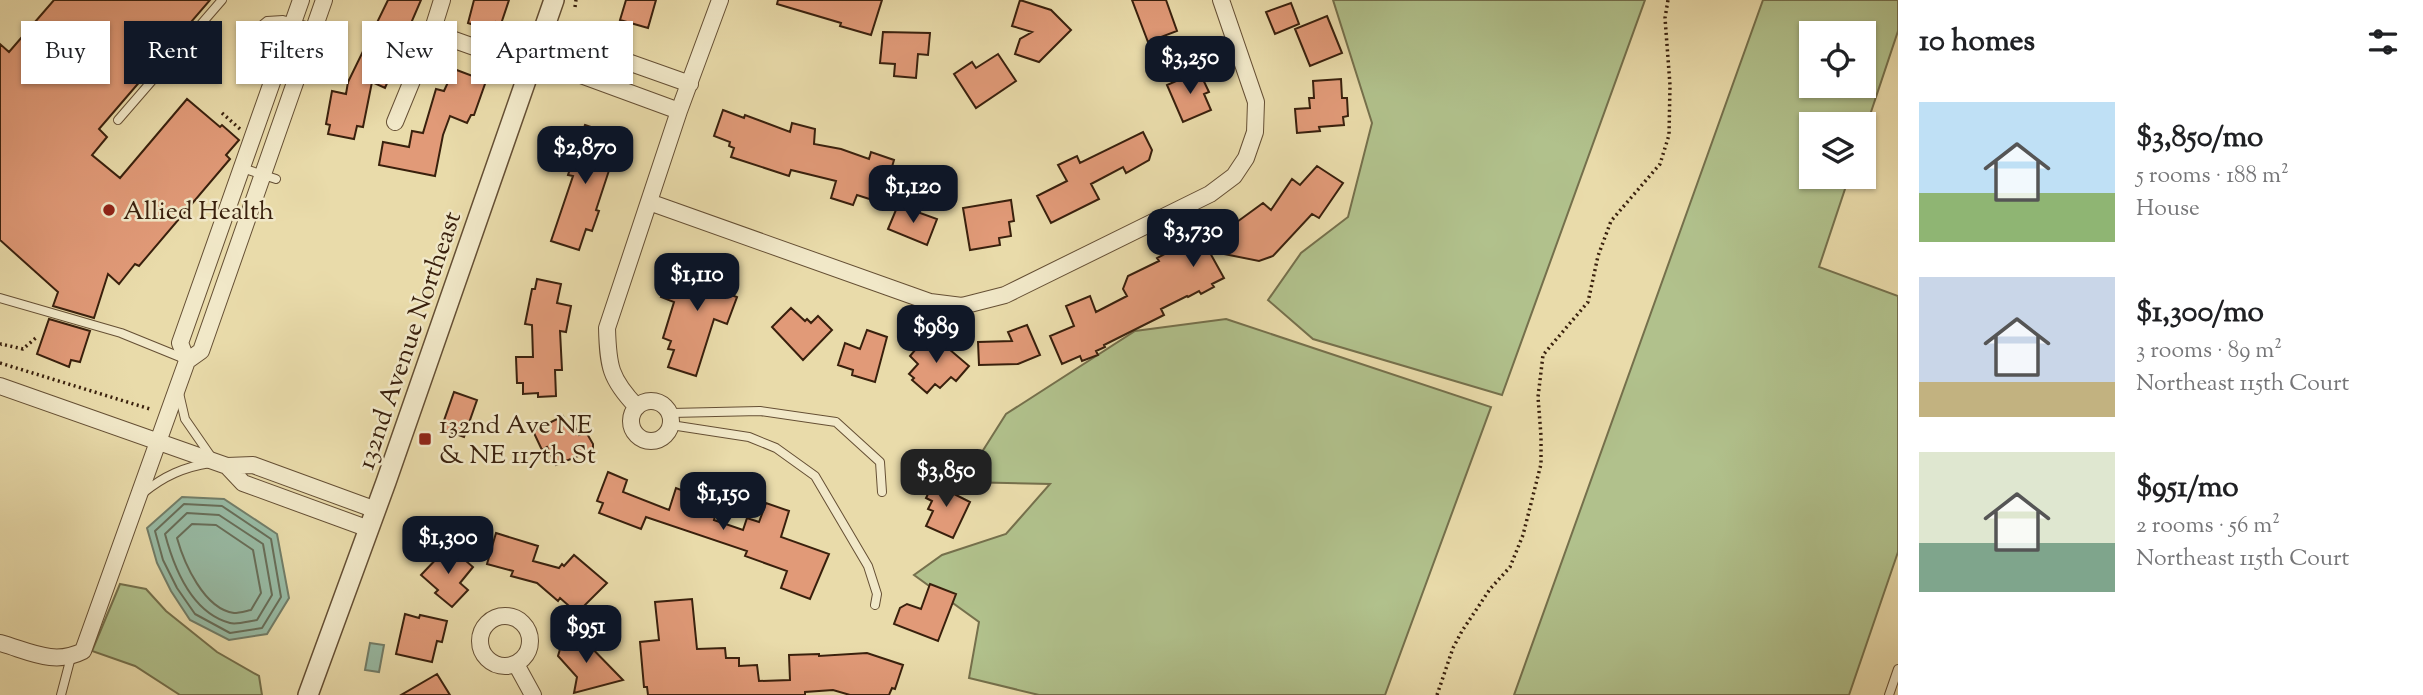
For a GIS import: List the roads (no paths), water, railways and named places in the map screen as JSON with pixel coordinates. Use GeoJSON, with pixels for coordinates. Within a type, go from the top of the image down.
{"type":"FeatureCollection","features":[{"type":"Feature","properties":{"kind":"street"},"geometry":{"type":"LineString","coordinates":[[293,21],[301,0]]}},
{"type":"Feature","properties":{"kind":"street"},"geometry":{"type":"LineString","coordinates":[[316,21],[324,0]]}},
{"type":"Feature","properties":{"kind":"street"},"geometry":{"type":"LineString","coordinates":[[435,21],[442,0]]}},
{"type":"Feature","properties":{"kind":"street","name":"132nd Avenue Northeast"},"geometry":{"type":"LineString","coordinates":[[547,21],[554,0]]}},
{"type":"Feature","properties":{"kind":"street"},"geometry":{"type":"LineString","coordinates":[[636,407],[618,387],[607,360],[607,328],[679,111],[720,0]]}},
{"type":"Feature","properties":{"kind":"street"},"geometry":{"type":"LineString","coordinates":[[649,202],[930,302],[962,306],[1005,295],[1210,194],[1234,176],[1246,158],[1255,132],[1256,102],[1221,0]]}},
{"type":"Feature","properties":{"kind":"street"},"geometry":{"type":"LineString","coordinates":[[633,64],[690,84]]}},
{"type":"Feature","properties":{"kind":"street"},"geometry":{"type":"LineString","coordinates":[[187,361],[180,342],[271,84]]}},
{"type":"Feature","properties":{"kind":"street"},"geometry":{"type":"LineString","coordinates":[[0,643],[58,659],[83,651],[187,361],[201,351],[269,177],[297,84]]}},
{"type":"Feature","properties":{"kind":"street"},"geometry":{"type":"LineString","coordinates":[[396,122],[411,84]]}},
{"type":"Feature","properties":{"kind":"street","name":"132nd Avenue Northeast"},"geometry":{"type":"LineString","coordinates":[[308,695],[373,519],[525,84]]}},
{"type":"Feature","properties":{"kind":"street"},"geometry":{"type":"LineString","coordinates":[[605,84],[679,111]]}},
{"type":"Feature","properties":{"kind":"street"},"geometry":{"type":"LineString","coordinates":[[0,386],[222,464],[253,465],[373,519]]}},
{"type":"Feature","properties":{"kind":"street"},"geometry":{"type":"LineString","coordinates":[[643,402],[659,402],[671,419],[666,436],[660,440],[644,440],[632,429],[631,421],[636,407],[643,402]]}},
{"type":"Feature","properties":{"kind":"street"},"geometry":{"type":"LineString","coordinates":[[516,664],[533,695]]}},
{"type":"Feature","properties":{"kind":"lane"},"geometry":{"type":"LineString","coordinates":[[118,120],[222,0]]}},
{"type":"Feature","properties":{"kind":"lane"},"geometry":{"type":"LineString","coordinates":[[267,21],[285,21]]}},
{"type":"Feature","properties":{"kind":"lane"},"geometry":{"type":"LineString","coordinates":[[242,168],[269,177]]}},
{"type":"Feature","properties":{"kind":"lane"},"geometry":{"type":"LineString","coordinates":[[0,298],[121,333],[187,361]]}},
{"type":"Feature","properties":{"kind":"lane"},"geometry":{"type":"LineString","coordinates":[[178,387],[185,419],[197,439],[222,464]]}},
{"type":"Feature","properties":{"kind":"lane"},"geometry":{"type":"LineString","coordinates":[[671,419],[760,411],[836,422],[880,461],[882,492]]}},
{"type":"Feature","properties":{"kind":"lane"},"geometry":{"type":"LineString","coordinates":[[671,419],[748,437],[776,448],[815,476],[868,566],[877,594],[875,606]]}},
{"type":"Feature","properties":{"kind":"lane"},"geometry":{"type":"LineString","coordinates":[[140,496],[173,473],[192,466],[222,464]]}},
{"type":"Feature","properties":{"kind":"lane"},"geometry":{"type":"LineString","coordinates":[[61,695],[71,657]]}},
{"type":"Feature","properties":{"kind":"lane"},"geometry":{"type":"LineString","coordinates":[[1889,695],[1898,669]]}},
{"type":"Feature","properties":{"kind":"water"},"geometry":{"type":"Polygon","coordinates":[[[182,497],[224,499],[277,534],[289,598],[267,634],[229,640],[190,620],[171,591],[157,563],[147,528],[182,497]]]}},
{"type":"Feature","properties":{"kind":"water"},"geometry":{"type":"Polygon","coordinates":[[[370,643],[384,645],[379,672],[365,670],[370,643]]]}},
{"type":"Feature","properties":{"kind":"place","name":"Allied Health"},"geometry":{"type":"Point","coordinates":[109,210]}},
{"type":"Feature","properties":{"kind":"place","name":"132nd Ave NE & NE 117th St"},"geometry":{"type":"Point","coordinates":[425,439]}}]}
